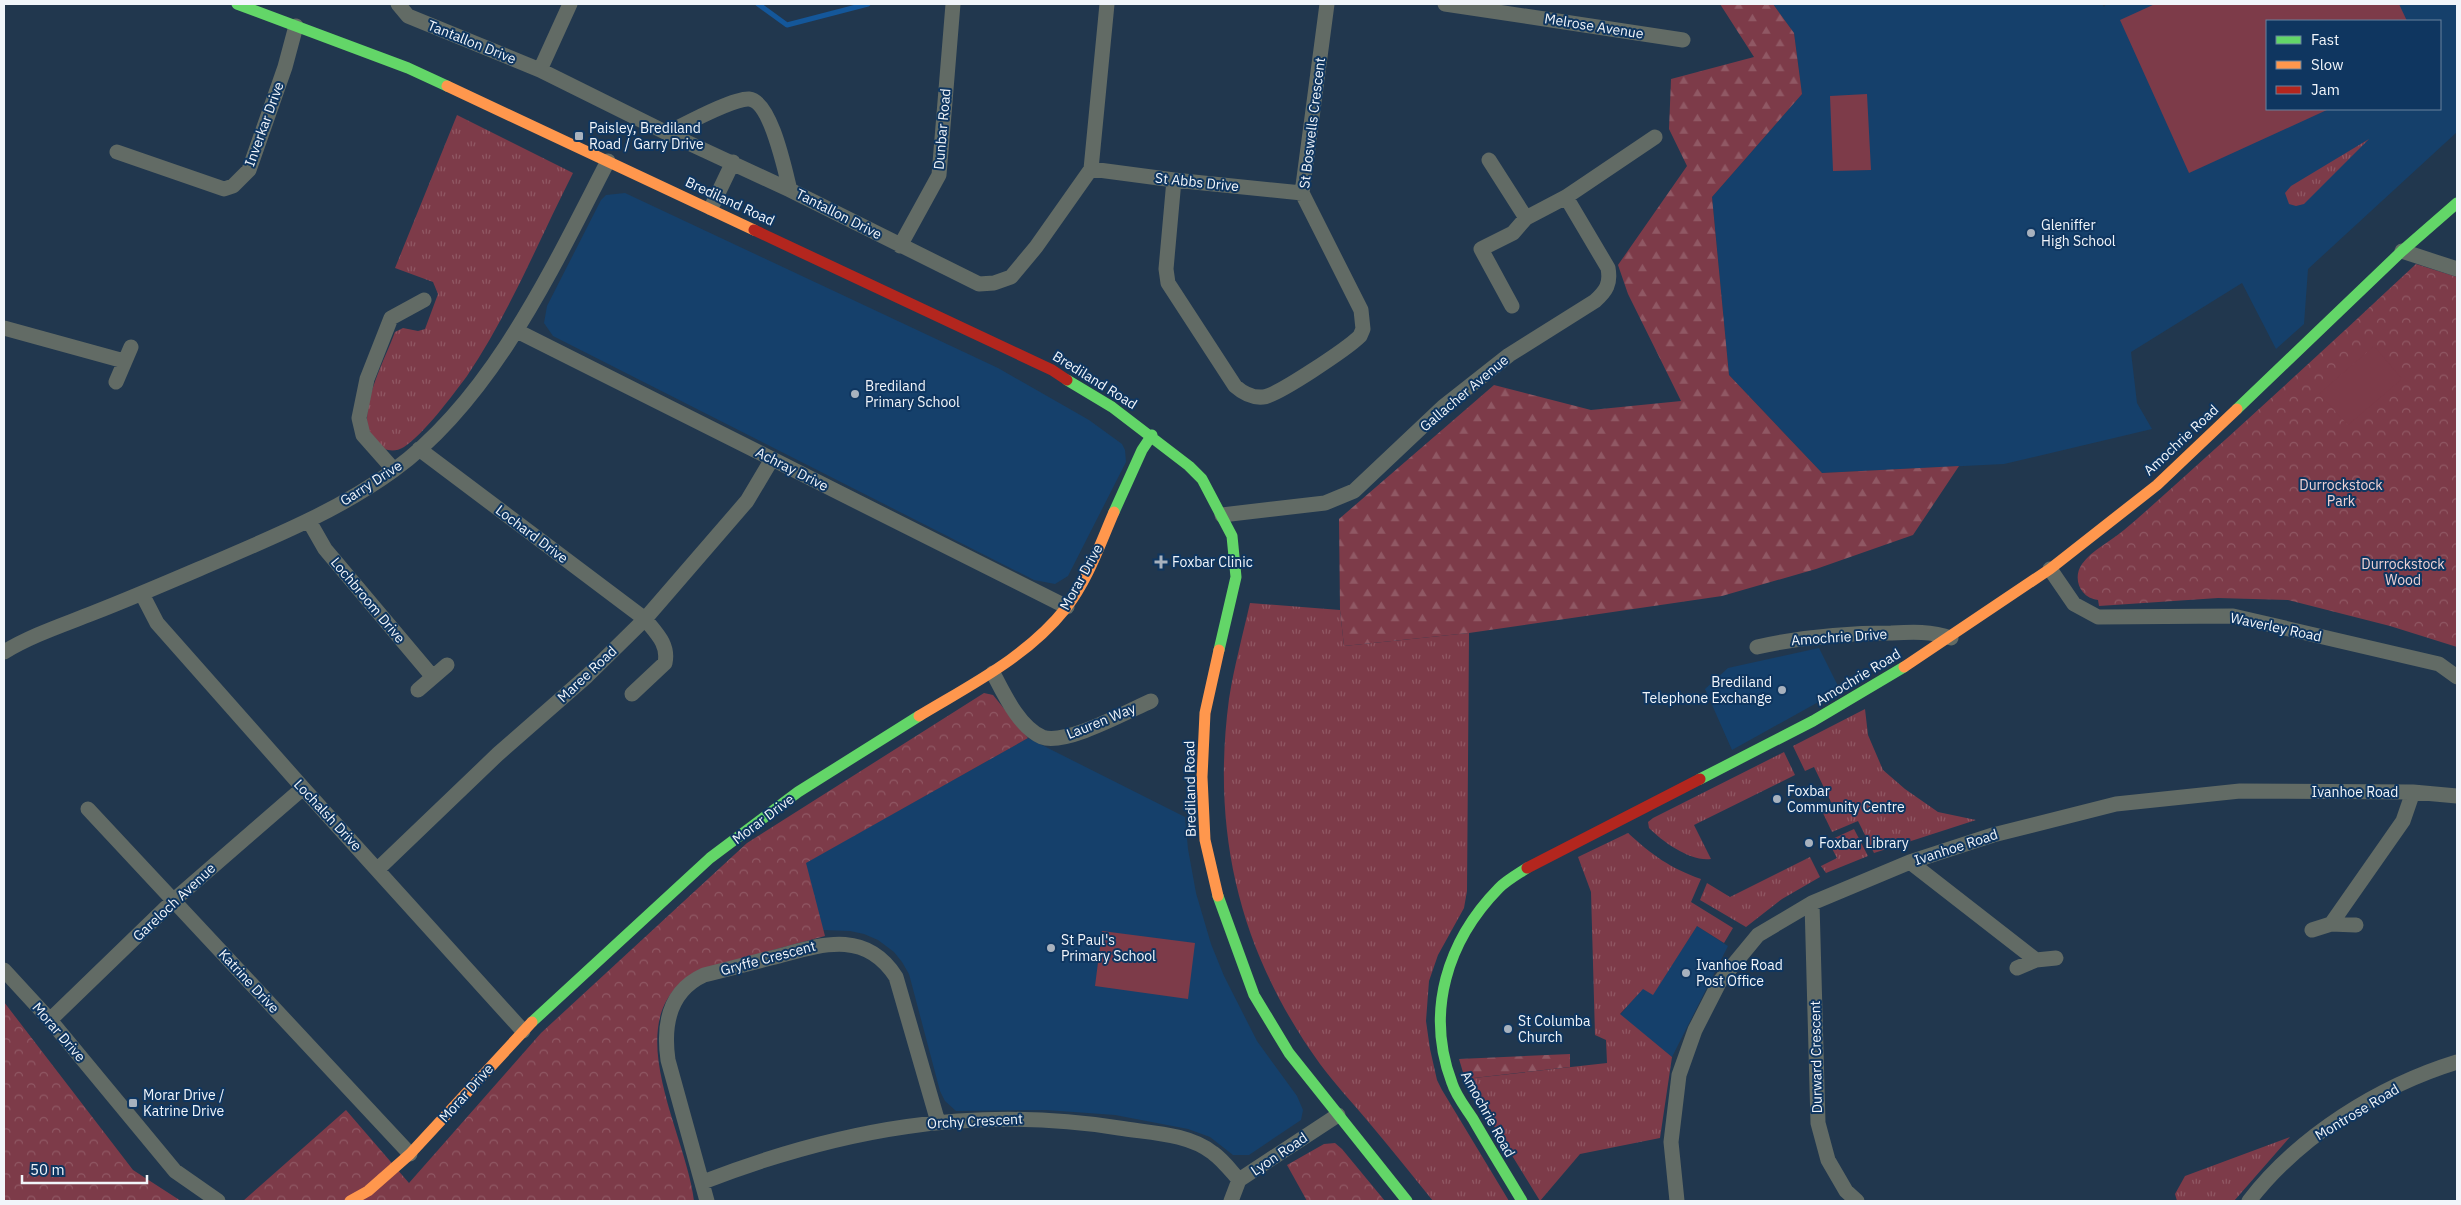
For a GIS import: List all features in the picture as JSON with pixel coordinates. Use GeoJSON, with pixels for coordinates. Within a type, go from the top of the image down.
{"type":"FeatureCollection","features":[{"type":"Feature","properties":{"kind":"street","name":"Brediland Road"},"geometry":{"type":"LineString","coordinates":[[240,4],[408,68],[1052,370],[1112,407],[1152,435],[1202,478],[1232,536],[1236,577],[1205,713],[1202,777],[1205,840],[1220,903],[1254,995],[1288,1053],[1407,1201]]}},
{"type":"Feature","properties":{"kind":"street","name":"Tantallon Drive"},"geometry":{"type":"LineString","coordinates":[[398,4],[408,16],[540,70],[667,133],[733,162],[979,284],[994,283],[1011,277],[1036,247],[1091,170]]}},
{"type":"Feature","properties":{"kind":"street"},"geometry":{"type":"LineString","coordinates":[[540,70],[570,4]]}},
{"type":"Feature","properties":{"kind":"street","name":"Dunbar Road"},"geometry":{"type":"LineString","coordinates":[[900,246],[939,175],[953,4]]}},
{"type":"Feature","properties":{"kind":"street"},"geometry":{"type":"LineString","coordinates":[[1091,170],[1107,4]]}},
{"type":"Feature","properties":{"kind":"street","name":"St Boswells Crescent"},"geometry":{"type":"LineString","coordinates":[[1174,180],[1166,268],[1168,283],[1235,386],[1253,397],[1274,394],[1355,340],[1364,329],[1361,310],[1302,193],[1327,4]]}},
{"type":"Feature","properties":{"kind":"street","name":"Melrose Avenue"},"geometry":{"type":"LineString","coordinates":[[1445,4],[1529,10],[1683,40]]}},
{"type":"Feature","properties":{"kind":"street","name":"Inverkar Drive"},"geometry":{"type":"LineString","coordinates":[[117,152],[224,189],[233,186],[249,170],[285,68],[296,26]]}},
{"type":"Feature","properties":{"kind":"street"},"geometry":{"type":"LineString","coordinates":[[667,133],[735,102],[749,99],[757,101],[764,109],[771,126],[790,190]]}},
{"type":"Feature","properties":{"kind":"street"},"geometry":{"type":"LineString","coordinates":[[1512,306],[1481,249],[1513,233],[1526,218],[1566,197],[1655,137]]}},
{"type":"Feature","properties":{"kind":"street"},"geometry":{"type":"LineString","coordinates":[[1488,160],[1526,218]]}},
{"type":"Feature","properties":{"kind":"street","name":"Garry Drive"},"geometry":{"type":"LineString","coordinates":[[4,652],[24,640],[142,594],[309,521],[394,470],[419,449],[466,402],[517,331],[608,161]]}},
{"type":"Feature","properties":{"kind":"street"},"geometry":{"type":"LineString","coordinates":[[710,208],[733,162]]}},
{"type":"Feature","properties":{"kind":"street","name":"St Abbs Drive"},"geometry":{"type":"LineString","coordinates":[[1091,170],[1302,193]]}},
{"type":"Feature","properties":{"kind":"street","name":"Gallacher Avenue"},"geometry":{"type":"LineString","coordinates":[[1222,515],[1325,502],[1354,491],[1443,407],[1510,355],[1600,297],[1610,280],[1608,268],[1566,197]]}},
{"type":"Feature","properties":{"kind":"street","name":"Amochrie Road"},"geometry":{"type":"LineString","coordinates":[[1522,1201],[1452,1085],[1442,1051],[1442,990],[1452,954],[1474,916],[1500,887],[1529,866],[1813,721],[1951,638],[2050,569],[2157,485],[2402,251],[2457,204]]}},
{"type":"Feature","properties":{"kind":"street"},"geometry":{"type":"LineString","coordinates":[[2402,251],[2457,269]]}},
{"type":"Feature","properties":{"kind":"street"},"geometry":{"type":"LineString","coordinates":[[394,470],[363,435],[359,418],[367,379],[391,318],[424,300]]}},
{"type":"Feature","properties":{"kind":"street"},"geometry":{"type":"LineString","coordinates":[[4,328],[124,361]]}},
{"type":"Feature","properties":{"kind":"street","name":"Achray Drive"},"geometry":{"type":"LineString","coordinates":[[517,331],[1068,607]]}},
{"type":"Feature","properties":{"kind":"street"},"geometry":{"type":"LineString","coordinates":[[116,382],[131,347]]}},
{"type":"Feature","properties":{"kind":"street","name":"Morar Drive"},"geometry":{"type":"LineString","coordinates":[[350,1201],[368,1191],[410,1154],[543,1010],[710,858],[798,792],[960,691],[993,673],[1032,645],[1068,607],[1087,572],[1142,450],[1152,435]]}},
{"type":"Feature","properties":{"kind":"street","name":"Lochard Drive"},"geometry":{"type":"LineString","coordinates":[[419,449],[645,619],[666,646],[665,663],[632,694]]}},
{"type":"Feature","properties":{"kind":"street","name":"Maree Road"},"geometry":{"type":"LineString","coordinates":[[378,868],[498,754],[587,676],[645,619],[747,501],[772,458]]}},
{"type":"Feature","properties":{"kind":"street","name":"Lochbroom Drive"},"geometry":{"type":"LineString","coordinates":[[309,521],[326,549],[432,676]]}},
{"type":"Feature","properties":{"kind":"street","name":"Waverley Road"},"geometry":{"type":"LineString","coordinates":[[2050,569],[2074,604],[2098,617],[2233,616],[2439,664],[2457,677]]}},
{"type":"Feature","properties":{"kind":"street","name":"Lochalsh Drive"},"geometry":{"type":"LineString","coordinates":[[142,594],[157,623],[302,788],[378,868],[523,1031]]}},
{"type":"Feature","properties":{"kind":"street","name":"Amochrie Drive"},"geometry":{"type":"LineString","coordinates":[[1757,647],[1848,633],[1934,632],[1951,638]]}},
{"type":"Feature","properties":{"kind":"street"},"geometry":{"type":"LineString","coordinates":[[418,690],[447,665]]}},
{"type":"Feature","properties":{"kind":"street","name":"Lauren Way"},"geometry":{"type":"LineString","coordinates":[[993,673],[1026,724],[1042,737],[1056,739],[1071,735],[1151,700]]}},
{"type":"Feature","properties":{"kind":"street","name":"Gareloch Avenue"},"geometry":{"type":"LineString","coordinates":[[50,1020],[174,900],[302,788]]}},
{"type":"Feature","properties":{"kind":"street","name":"Ivanhoe Road"},"geometry":{"type":"LineString","coordinates":[[1677,1201],[1671,1142],[1680,1075],[1695,1030],[1720,981],[1758,935],[1812,902],[1910,862],[1993,835],[2116,804],[2240,791],[2413,792],[2457,796]]}},
{"type":"Feature","properties":{"kind":"street"},"geometry":{"type":"LineString","coordinates":[[2331,924],[2403,822],[2413,792]]}},
{"type":"Feature","properties":{"kind":"street","name":"Katrine Drive"},"geometry":{"type":"LineString","coordinates":[[88,808],[410,1154]]}},
{"type":"Feature","properties":{"kind":"street"},"geometry":{"type":"LineString","coordinates":[[1910,862],[2036,960]]}},
{"type":"Feature","properties":{"kind":"street","name":"Durward Crescent"},"geometry":{"type":"LineString","coordinates":[[1812,902],[1818,1123],[1828,1160],[1846,1191],[1857,1201]]}},
{"type":"Feature","properties":{"kind":"street"},"geometry":{"type":"LineString","coordinates":[[2312,930],[2331,924],[2356,925]]}},
{"type":"Feature","properties":{"kind":"street","name":"Gryffe Crescent"},"geometry":{"type":"LineString","coordinates":[[707,1201],[668,1060],[665,1032],[668,1015],[674,1001],[689,984],[704,975],[822,944],[838,943],[866,949],[889,966],[900,990],[938,1122]]}},
{"type":"Feature","properties":{"kind":"street"},"geometry":{"type":"LineString","coordinates":[[2017,968],[2036,960],[2056,958]]}},
{"type":"Feature","properties":{"kind":"street","name":"Morar Drive"},"geometry":{"type":"LineString","coordinates":[[4,970],[50,1020],[175,1171],[218,1201]]}},
{"type":"Feature","properties":{"kind":"street","name":"Montrose Road"},"geometry":{"type":"LineString","coordinates":[[2249,1201],[2261,1186],[2316,1135],[2382,1093],[2457,1062]]}},
{"type":"Feature","properties":{"kind":"street","name":"Lyon Road"},"geometry":{"type":"LineString","coordinates":[[1231,1201],[1239,1180],[1338,1115]]}},
{"type":"Feature","properties":{"kind":"street","name":"Orchy Crescent"},"geometry":{"type":"LineString","coordinates":[[703,1182],[796,1149],[872,1132],[938,1122],[1011,1118],[1088,1123],[1191,1141],[1213,1153],[1239,1180]]}},
{"type":"Feature","properties":{"kind":"shaded area","name":"Gleniffer High School"},"geometry":{"type":"Polygon","coordinates":[[[1773,4],[2102,4],[2104,7],[2106,4],[2457,4],[2457,132],[2308,269],[2304,324],[2276,349],[2242,283],[2131,352],[2137,403],[2152,429],[2004,464],[1822,473],[1729,375],[1712,197],[1802,94],[1794,33],[1773,4]]]}},
{"type":"Feature","properties":{"kind":"shaded area","name":"Brediland Primary School"},"geometry":{"type":"Polygon","coordinates":[[[625,193],[998,368],[1089,420],[1122,444],[1125,450],[1126,462],[1068,576],[1055,584],[1034,580],[553,336],[544,323],[547,306],[601,200],[606,195],[625,193]]]}},
{"type":"Feature","properties":{"kind":"shaded area"},"geometry":{"type":"Polygon","coordinates":[[[1819,648],[1840,690],[1732,750],[1705,689],[1728,668],[1819,648]]]}},
{"type":"Feature","properties":{"kind":"shaded area","name":"St Paul's Primary School"},"geometry":{"type":"Polygon","coordinates":[[[1028,738],[1185,817],[1188,849],[1196,893],[1211,944],[1224,976],[1257,1041],[1297,1096],[1303,1110],[1301,1120],[1249,1155],[1233,1155],[1210,1137],[1188,1129],[1115,1115],[1046,1110],[956,1111],[945,1101],[940,1091],[909,974],[902,962],[894,952],[878,940],[864,934],[850,931],[823,930],[805,863],[1028,738]]]}},
{"type":"Feature","properties":{"kind":"shaded area"},"geometry":{"type":"Polygon","coordinates":[[[1697,926],[1728,946],[1672,1057],[1620,1015],[1643,988],[1653,994],[1697,926]]]}},
{"type":"Feature","properties":{"kind":"green space"},"geometry":{"type":"Polygon","coordinates":[[[1720,4],[1773,4],[1794,33],[1802,94],[1712,197],[1729,375],[1822,473],[1959,466],[1913,535],[1816,569],[1722,596],[1469,633],[1344,646],[1340,610],[1339,519],[1494,385],[1591,410],[1681,401],[1628,294],[1618,265],[1687,166],[1669,129],[1671,79],[1754,57],[1720,4]]]}},
{"type":"Feature","properties":{"kind":"green space"},"geometry":{"type":"Polygon","coordinates":[[[2155,4],[2399,4],[2407,20],[2266,20],[2266,110],[2327,110],[2189,173],[2120,20],[2155,4]]]}},
{"type":"Feature","properties":{"kind":"green space"},"geometry":{"type":"Polygon","coordinates":[[[1867,94],[1871,170],[1833,171],[1830,96],[1867,94]]]}},
{"type":"Feature","properties":{"kind":"green space"},"geometry":{"type":"Polygon","coordinates":[[[457,115],[573,173],[510,302],[467,376],[437,414],[412,441],[397,450],[389,450],[377,443],[371,435],[367,419],[370,397],[395,332],[403,328],[418,331],[425,329],[438,294],[433,282],[395,268],[457,115]]]}},
{"type":"Feature","properties":{"kind":"green space"},"geometry":{"type":"Polygon","coordinates":[[[2369,139],[2304,204],[2296,206],[2289,204],[2285,193],[2291,186],[2369,139]]]}},
{"type":"Feature","properties":{"kind":"green space","name":"Durrockstock Park"},"geometry":{"type":"Polygon","coordinates":[[[2416,264],[2457,277],[2457,647],[2390,626],[2288,600],[2218,598],[2099,606],[2098,600],[2086,596],[2078,581],[2078,575],[2079,569],[2086,559],[2150,508],[2416,264]]]}},
{"type":"Feature","properties":{"kind":"green space"},"geometry":{"type":"Polygon","coordinates":[[[2374,346],[2402,379],[2348,425],[2319,394],[2374,346]]]}},
{"type":"Feature","properties":{"kind":"green space"},"geometry":{"type":"Polygon","coordinates":[[[1250,603],[1340,610],[1344,646],[1469,633],[1467,891],[1464,908],[1438,955],[1429,981],[1426,1021],[1437,1080],[1509,1201],[1433,1201],[1320,1064],[1292,1022],[1270,979],[1251,935],[1238,890],[1229,845],[1224,797],[1224,749],[1229,699],[1250,603]]]}},
{"type":"Feature","properties":{"kind":"green space"},"geometry":{"type":"Polygon","coordinates":[[[984,693],[993,695],[1028,738],[806,863],[825,936],[702,970],[672,992],[660,1017],[657,1046],[661,1078],[689,1174],[694,1201],[243,1201],[346,1110],[409,1183],[541,1033],[747,843],[984,693]]]}},
{"type":"Feature","properties":{"kind":"green space"},"geometry":{"type":"Polygon","coordinates":[[[1865,709],[1868,735],[1883,770],[1905,789],[1938,812],[1976,820],[1874,853],[1858,821],[1832,832],[1821,809],[1832,804],[1814,767],[1805,771],[1793,746],[1865,709]]]}},
{"type":"Feature","properties":{"kind":"green space"},"geometry":{"type":"Polygon","coordinates":[[[1784,752],[1795,775],[1694,825],[1711,859],[1695,857],[1678,850],[1649,828],[1648,822],[1653,818],[1784,752]]]}},
{"type":"Feature","properties":{"kind":"green space"},"geometry":{"type":"Polygon","coordinates":[[[1854,829],[1868,856],[1826,873],[1821,866],[1837,858],[1828,841],[1854,829]]]}},
{"type":"Feature","properties":{"kind":"green space"},"geometry":{"type":"Polygon","coordinates":[[[1628,833],[1662,860],[1701,879],[1691,902],[1733,928],[1724,943],[1697,926],[1653,995],[1643,989],[1620,1014],[1672,1057],[1660,1138],[1580,1154],[1540,1201],[1465,1079],[1607,1063],[1606,1040],[1595,1035],[1591,892],[1578,857],[1628,833]]]}},
{"type":"Feature","properties":{"kind":"green space"},"geometry":{"type":"Polygon","coordinates":[[[1810,857],[1820,877],[1782,899],[1746,927],[1700,900],[1707,883],[1730,897],[1810,857]]]}},
{"type":"Feature","properties":{"kind":"green space"},"geometry":{"type":"Polygon","coordinates":[[[1102,931],[1195,943],[1188,999],[1095,986],[1102,931]]]}},
{"type":"Feature","properties":{"kind":"green space"},"geometry":{"type":"Polygon","coordinates":[[[4,1002],[133,1170],[181,1201],[4,1201],[4,1002]]]}},
{"type":"Feature","properties":{"kind":"green space"},"geometry":{"type":"Polygon","coordinates":[[[1570,1054],[1570,1067],[1465,1079],[1459,1059],[1570,1054]]]}},
{"type":"Feature","properties":{"kind":"green space"},"geometry":{"type":"Polygon","coordinates":[[[2290,1137],[2234,1201],[2177,1201],[2175,1194],[2185,1176],[2290,1137]]]}},
{"type":"Feature","properties":{"kind":"green space"},"geometry":{"type":"Polygon","coordinates":[[[1335,1143],[1385,1201],[1307,1201],[1287,1165],[1324,1144],[1335,1143]]]}},
{"type":"Feature","properties":{"kind":"waterway"},"geometry":{"type":"LineString","coordinates":[[758,4],[787,25],[868,4]]}},
{"type":"Feature","properties":{"kind":"traffic: fast"},"geometry":{"type":"LineString","coordinates":[[237,4],[408,68],[447,86]]}},
{"type":"Feature","properties":{"kind":"traffic: fast"},"geometry":{"type":"LineString","coordinates":[[2237,409],[2402,251],[2457,203]]}},
{"type":"Feature","properties":{"kind":"traffic: fast"},"geometry":{"type":"LineString","coordinates":[[1067,380],[1112,407],[1189,466],[1202,479],[1232,536],[1236,577],[1219,650]]}},
{"type":"Feature","properties":{"kind":"traffic: fast"},"geometry":{"type":"LineString","coordinates":[[1114,512],[1142,450],[1152,435]]}},
{"type":"Feature","properties":{"kind":"traffic: fast"},"geometry":{"type":"LineString","coordinates":[[1700,779],[1813,721],[1904,667]]}},
{"type":"Feature","properties":{"kind":"traffic: fast"},"geometry":{"type":"LineString","coordinates":[[532,1022],[710,858],[798,792],[919,716]]}},
{"type":"Feature","properties":{"kind":"traffic: fast"},"geometry":{"type":"LineString","coordinates":[[1522,1201],[1456,1093],[1444,1056],[1441,1004],[1454,954],[1466,931],[1499,888],[1527,868]]}},
{"type":"Feature","properties":{"kind":"traffic: fast"},"geometry":{"type":"LineString","coordinates":[[1218,896],[1254,995],[1289,1053],[1407,1201]]}},
{"type":"Feature","properties":{"kind":"traffic: slow"},"geometry":{"type":"LineString","coordinates":[[447,86],[754,230]]}},
{"type":"Feature","properties":{"kind":"traffic: slow"},"geometry":{"type":"LineString","coordinates":[[1904,667],[2050,569],[2157,485],[2237,409]]}},
{"type":"Feature","properties":{"kind":"traffic: slow"},"geometry":{"type":"LineString","coordinates":[[919,716],[998,668],[1034,641],[1051,625],[1066,608],[1081,586],[1114,512]]}},
{"type":"Feature","properties":{"kind":"traffic: slow"},"geometry":{"type":"LineString","coordinates":[[1218,896],[1205,840],[1202,777],[1205,713],[1219,650]]}},
{"type":"Feature","properties":{"kind":"traffic: slow"},"geometry":{"type":"LineString","coordinates":[[350,1201],[368,1191],[410,1154],[532,1022]]}},
{"type":"Feature","properties":{"kind":"traffic: jam"},"geometry":{"type":"LineString","coordinates":[[754,230],[1052,370],[1067,380]]}},
{"type":"Feature","properties":{"kind":"traffic: jam"},"geometry":{"type":"LineString","coordinates":[[1527,868],[1700,779]]}},
{"type":"Feature","properties":{"kind":"place","name":"Paisley, Brediland Road / Garry Drive"},"geometry":{"type":"Point","coordinates":[579,136]}},
{"type":"Feature","properties":{"kind":"place","name":"Gleniffer High School"},"geometry":{"type":"Point","coordinates":[2031,233]}},
{"type":"Feature","properties":{"kind":"place","name":"Brediland Primary School"},"geometry":{"type":"Point","coordinates":[855,394]}},
{"type":"Feature","properties":{"kind":"place","name":"Foxbar Clinic"},"geometry":{"type":"Point","coordinates":[1161,562]}},
{"type":"Feature","properties":{"kind":"place","name":"Brediland Telephone Exchange"},"geometry":{"type":"Point","coordinates":[1782,690]}},
{"type":"Feature","properties":{"kind":"place","name":"Foxbar Community Centre"},"geometry":{"type":"Point","coordinates":[1777,799]}},
{"type":"Feature","properties":{"kind":"place","name":"Foxbar Library"},"geometry":{"type":"Point","coordinates":[1809,843]}},
{"type":"Feature","properties":{"kind":"place","name":"St Paul's Primary School"},"geometry":{"type":"Point","coordinates":[1051,948]}},
{"type":"Feature","properties":{"kind":"place","name":"Ivanhoe Road Post Office"},"geometry":{"type":"Point","coordinates":[1686,973]}},
{"type":"Feature","properties":{"kind":"place","name":"St Columba Church"},"geometry":{"type":"Point","coordinates":[1508,1029]}},
{"type":"Feature","properties":{"kind":"place","name":"Morar Drive / Katrine Drive"},"geometry":{"type":"Point","coordinates":[133,1103]}},
{"type":"Feature","properties":{"kind":"park label","name":"Durrockstock Wood"},"geometry":{"type":"Point","coordinates":[2403,572]}}]}
